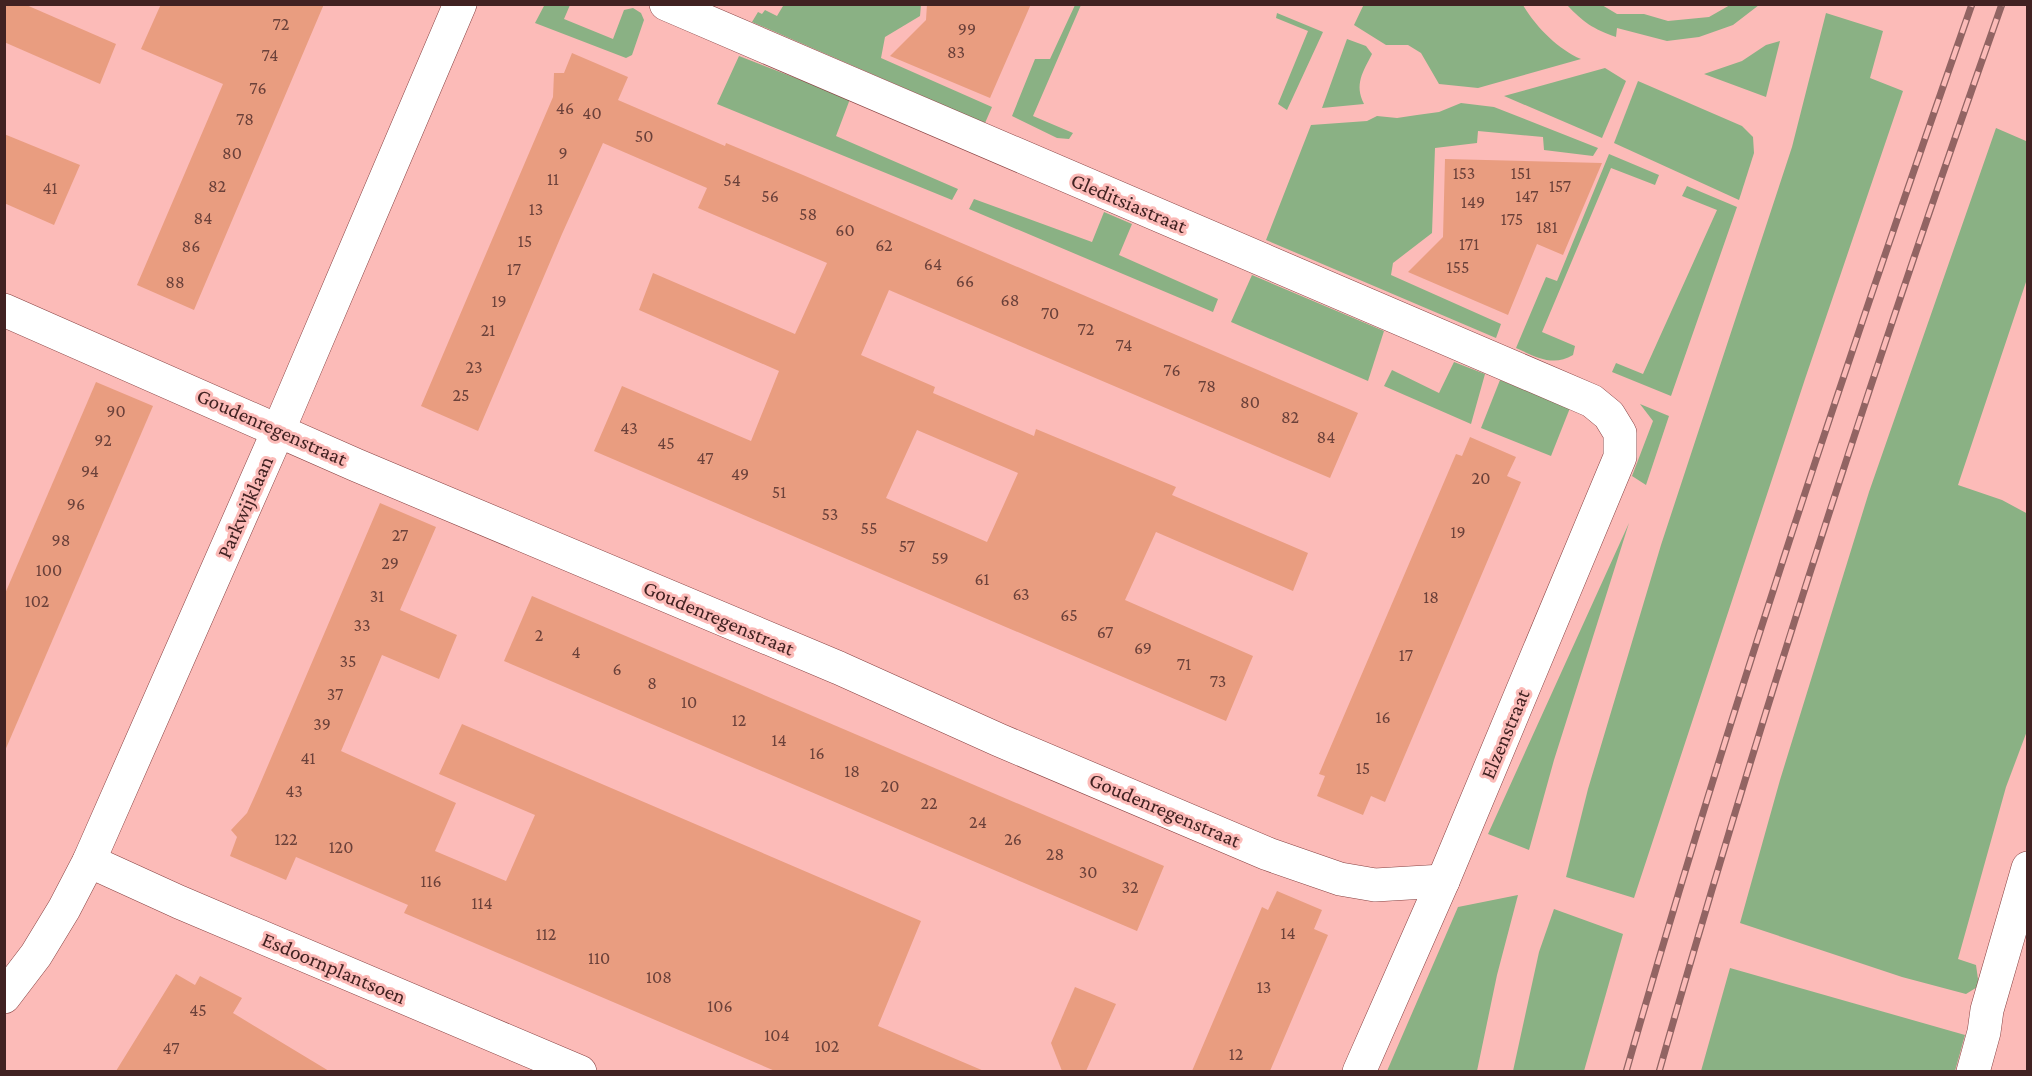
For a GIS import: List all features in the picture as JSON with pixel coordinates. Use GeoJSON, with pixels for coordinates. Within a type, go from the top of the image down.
{"type":"FeatureCollection","features":[{"type":"Feature","properties":{"kind":"street","name":"Parkwijklaan"},"geometry":{"type":"LineString","coordinates":[[4,997],[36,955],[64,909],[88,861],[279,429],[460,4]]}},
{"type":"Feature","properties":{"kind":"street","name":"Gleditsiastraat"},"geometry":{"type":"LineString","coordinates":[[666,4],[1592,401]]}},
{"type":"Feature","properties":{"kind":"street","name":"Goudenregenstraat"},"geometry":{"type":"LineString","coordinates":[[4,310],[279,429],[356,465],[839,668],[999,740],[1268,854],[1340,879],[1375,885],[1443,881]]}},
{"type":"Feature","properties":{"kind":"street","name":"Elzenstraat"},"geometry":{"type":"LineString","coordinates":[[1359,1071],[1443,881],[1620,457],[1620,433],[1609,415],[1592,401]]}},
{"type":"Feature","properties":{"kind":"street","name":"Esdoornplantsoen"},"geometry":{"type":"LineString","coordinates":[[88,861],[178,902],[580,1071]]}},
{"type":"Feature","properties":{"kind":"street"},"geometry":{"type":"LineString","coordinates":[[1972,1071],[2028,868]]}},
{"type":"Feature","properties":{"kind":"green space"},"geometry":{"type":"Polygon","coordinates":[[[545,4],[570,5],[564,19],[613,39],[624,10],[633,8],[641,13],[644,20],[632,55],[626,58],[535,23],[545,4]]]}},
{"type":"Feature","properties":{"kind":"green space"},"geometry":{"type":"Polygon","coordinates":[[[1364,4],[1523,5],[1548,36],[1572,55],[1581,59],[1478,88],[1439,84],[1421,53],[1408,45],[1386,45],[1354,25],[1364,4]]]}},
{"type":"Feature","properties":{"kind":"green space"},"geometry":{"type":"Polygon","coordinates":[[[781,5],[921,5],[920,16],[885,37],[881,58],[992,107],[985,123],[752,22],[758,12],[762,14],[765,10],[777,16],[783,6],[781,5]]]}},
{"type":"Feature","properties":{"kind":"green space"},"geometry":{"type":"Polygon","coordinates":[[[1075,5],[1081,5],[1033,116],[1073,133],[1069,139],[1057,138],[1012,116],[1035,59],[1050,59],[1075,5]]]}},
{"type":"Feature","properties":{"kind":"green space"},"geometry":{"type":"Polygon","coordinates":[[[1567,5],[1602,5],[1617,14],[1644,14],[1668,21],[1709,17],[1730,5],[1759,5],[1733,25],[1699,37],[1667,41],[1617,28],[1616,37],[1589,24],[1567,5]]]}},
{"type":"Feature","properties":{"kind":"green space"},"geometry":{"type":"Polygon","coordinates":[[[1277,13],[1323,32],[1287,110],[1278,104],[1308,31],[1276,18],[1277,13]]]}},
{"type":"Feature","properties":{"kind":"green space"},"geometry":{"type":"Polygon","coordinates":[[[1826,13],[1883,31],[1870,78],[1903,91],[1805,379],[1634,898],[1566,877],[1588,789],[1661,545],[1792,147],[1826,13]]]}},
{"type":"Feature","properties":{"kind":"green space"},"geometry":{"type":"Polygon","coordinates":[[[1347,39],[1366,46],[1372,54],[1360,84],[1364,104],[1322,108],[1347,39]]]}},
{"type":"Feature","properties":{"kind":"green space"},"geometry":{"type":"Polygon","coordinates":[[[1780,41],[1766,97],[1704,74],[1742,61],[1766,45],[1780,41]]]}},
{"type":"Feature","properties":{"kind":"green space"},"geometry":{"type":"Polygon","coordinates":[[[739,56],[850,99],[836,136],[958,189],[952,200],[717,104],[739,56]]]}},
{"type":"Feature","properties":{"kind":"green space"},"geometry":{"type":"Polygon","coordinates":[[[1605,68],[1626,81],[1602,138],[1504,96],[1605,68]]]}},
{"type":"Feature","properties":{"kind":"green space"},"geometry":{"type":"Polygon","coordinates":[[[1638,81],[1742,126],[1753,137],[1754,153],[1739,200],[1614,143],[1638,81]]]}},
{"type":"Feature","properties":{"kind":"green space"},"geometry":{"type":"Polygon","coordinates":[[[1461,103],[1494,107],[1598,148],[1593,156],[1544,150],[1543,137],[1478,131],[1477,143],[1435,148],[1432,233],[1393,263],[1391,275],[1501,324],[1496,338],[1266,240],[1311,125],[1367,121],[1377,116],[1397,118],[1439,112],[1461,103]]]}},
{"type":"Feature","properties":{"kind":"green space"},"geometry":{"type":"Polygon","coordinates":[[[1996,128],[2026,141],[2027,138],[2027,279],[1958,485],[2002,500],[2028,514],[2027,731],[2006,787],[1958,959],[1976,965],[1979,986],[1966,994],[1902,977],[1740,923],[1780,780],[1869,492],[1996,128]]]}},
{"type":"Feature","properties":{"kind":"green space"},"geometry":{"type":"Polygon","coordinates":[[[1609,154],[1659,175],[1655,185],[1611,168],[1542,332],[1575,346],[1573,355],[1566,359],[1551,360],[1516,348],[1546,277],[1557,281],[1609,154]]]}},
{"type":"Feature","properties":{"kind":"green space"},"geometry":{"type":"Polygon","coordinates":[[[1687,186],[1737,207],[1671,396],[1612,372],[1616,363],[1643,374],[1717,210],[1682,196],[1687,186]]]}},
{"type":"Feature","properties":{"kind":"green space"},"geometry":{"type":"Polygon","coordinates":[[[974,199],[1092,242],[1104,212],[1132,224],[1119,255],[1218,299],[1213,312],[969,209],[974,199]]]}},
{"type":"Feature","properties":{"kind":"green space"},"geometry":{"type":"Polygon","coordinates":[[[1252,275],[1384,331],[1368,381],[1231,322],[1252,275]]]}},
{"type":"Feature","properties":{"kind":"green space"},"geometry":{"type":"Polygon","coordinates":[[[1454,362],[1485,374],[1471,424],[1384,386],[1392,370],[1439,393],[1454,362]]]}},
{"type":"Feature","properties":{"kind":"green space"},"geometry":{"type":"Polygon","coordinates":[[[1500,380],[1570,408],[1551,456],[1481,428],[1500,380]]]}},
{"type":"Feature","properties":{"kind":"green space"},"geometry":{"type":"Polygon","coordinates":[[[1640,404],[1669,416],[1646,485],[1632,476],[1653,421],[1640,404]]]}},
{"type":"Feature","properties":{"kind":"green space"},"geometry":{"type":"Polygon","coordinates":[[[1629,523],[1554,760],[1529,850],[1488,834],[1629,523]]]}},
{"type":"Feature","properties":{"kind":"green space"},"geometry":{"type":"Polygon","coordinates":[[[1518,895],[1497,975],[1477,1071],[1387,1071],[1458,907],[1518,895]]]}},
{"type":"Feature","properties":{"kind":"green space"},"geometry":{"type":"Polygon","coordinates":[[[1554,909],[1623,934],[1584,1071],[1513,1071],[1539,952],[1554,909]]]}},
{"type":"Feature","properties":{"kind":"green space"},"geometry":{"type":"Polygon","coordinates":[[[1730,968],[1965,1035],[1955,1071],[1701,1071],[1730,968]]]}},
{"type":"Feature","properties":{"kind":"building"},"geometry":{"type":"Polygon","coordinates":[[[4,4],[24,4],[116,44],[100,84],[4,42],[4,4]]]}},
{"type":"Feature","properties":{"kind":"building"},"geometry":{"type":"Polygon","coordinates":[[[161,4],[324,4],[194,310],[137,285],[223,84],[141,49],[161,4]]]}},
{"type":"Feature","properties":{"kind":"building"},"geometry":{"type":"Polygon","coordinates":[[[927,4],[1031,4],[990,98],[890,56],[926,20],[927,4]]]}},
{"type":"Feature","properties":{"kind":"building"},"geometry":{"type":"Polygon","coordinates":[[[572,53],[628,77],[618,100],[725,146],[726,143],[803,175],[1358,413],[1330,478],[889,290],[861,355],[935,387],[933,393],[1034,436],[1036,429],[1176,487],[1172,495],[1308,553],[1293,591],[1156,532],[1125,600],[1253,656],[1226,721],[594,451],[622,386],[751,441],[779,371],[639,310],[653,273],[795,334],[827,263],[698,208],[707,188],[603,143],[478,431],[421,406],[553,97],[554,73],[564,73],[572,53]],[[917,430],[886,498],[987,542],[1018,473],[917,430]]]}},
{"type":"Feature","properties":{"kind":"building"},"geometry":{"type":"Polygon","coordinates":[[[4,134],[80,165],[54,225],[4,203],[4,134]]]}},
{"type":"Feature","properties":{"kind":"building"},"geometry":{"type":"Polygon","coordinates":[[[1445,159],[1602,163],[1563,255],[1537,244],[1508,315],[1408,272],[1443,237],[1445,159]]]}},
{"type":"Feature","properties":{"kind":"building"},"geometry":{"type":"Polygon","coordinates":[[[96,382],[153,406],[4,753],[4,596],[96,382]]]}},
{"type":"Feature","properties":{"kind":"building"},"geometry":{"type":"Polygon","coordinates":[[[1470,437],[1516,457],[1507,476],[1521,482],[1385,802],[1371,796],[1363,815],[1317,796],[1325,776],[1319,774],[1456,454],[1462,456],[1470,437]]]}},
{"type":"Feature","properties":{"kind":"building"},"geometry":{"type":"Polygon","coordinates":[[[380,503],[436,527],[400,610],[457,635],[439,679],[382,655],[341,751],[456,803],[435,851],[506,881],[535,815],[439,774],[462,724],[921,921],[878,1026],[984,1071],[775,1071],[404,913],[408,905],[296,857],[286,880],[230,856],[237,837],[231,830],[247,813],[380,503]]]}},
{"type":"Feature","properties":{"kind":"building"},"geometry":{"type":"Polygon","coordinates":[[[532,596],[1164,866],[1137,931],[504,661],[532,596]]]}},
{"type":"Feature","properties":{"kind":"building"},"geometry":{"type":"Polygon","coordinates":[[[1277,891],[1322,910],[1314,929],[1328,935],[1270,1071],[1192,1071],[1262,907],[1268,910],[1277,891]]]}},
{"type":"Feature","properties":{"kind":"building"},"geometry":{"type":"Polygon","coordinates":[[[176,974],[195,985],[200,976],[242,998],[233,1013],[329,1071],[116,1071],[176,974]]]}},
{"type":"Feature","properties":{"kind":"building"},"geometry":{"type":"Polygon","coordinates":[[[1075,987],[1116,1004],[1086,1071],[1062,1071],[1051,1043],[1075,987]]]}},
{"type":"Feature","properties":{"kind":"railway"},"geometry":{"type":"LineString","coordinates":[[1626,1072],[1706,803],[1791,535],[1972,4]]}},
{"type":"Feature","properties":{"kind":"railway"},"geometry":{"type":"LineString","coordinates":[[1659,1072],[1738,803],[1822,535],[1910,269],[2002,4]]}}]}
